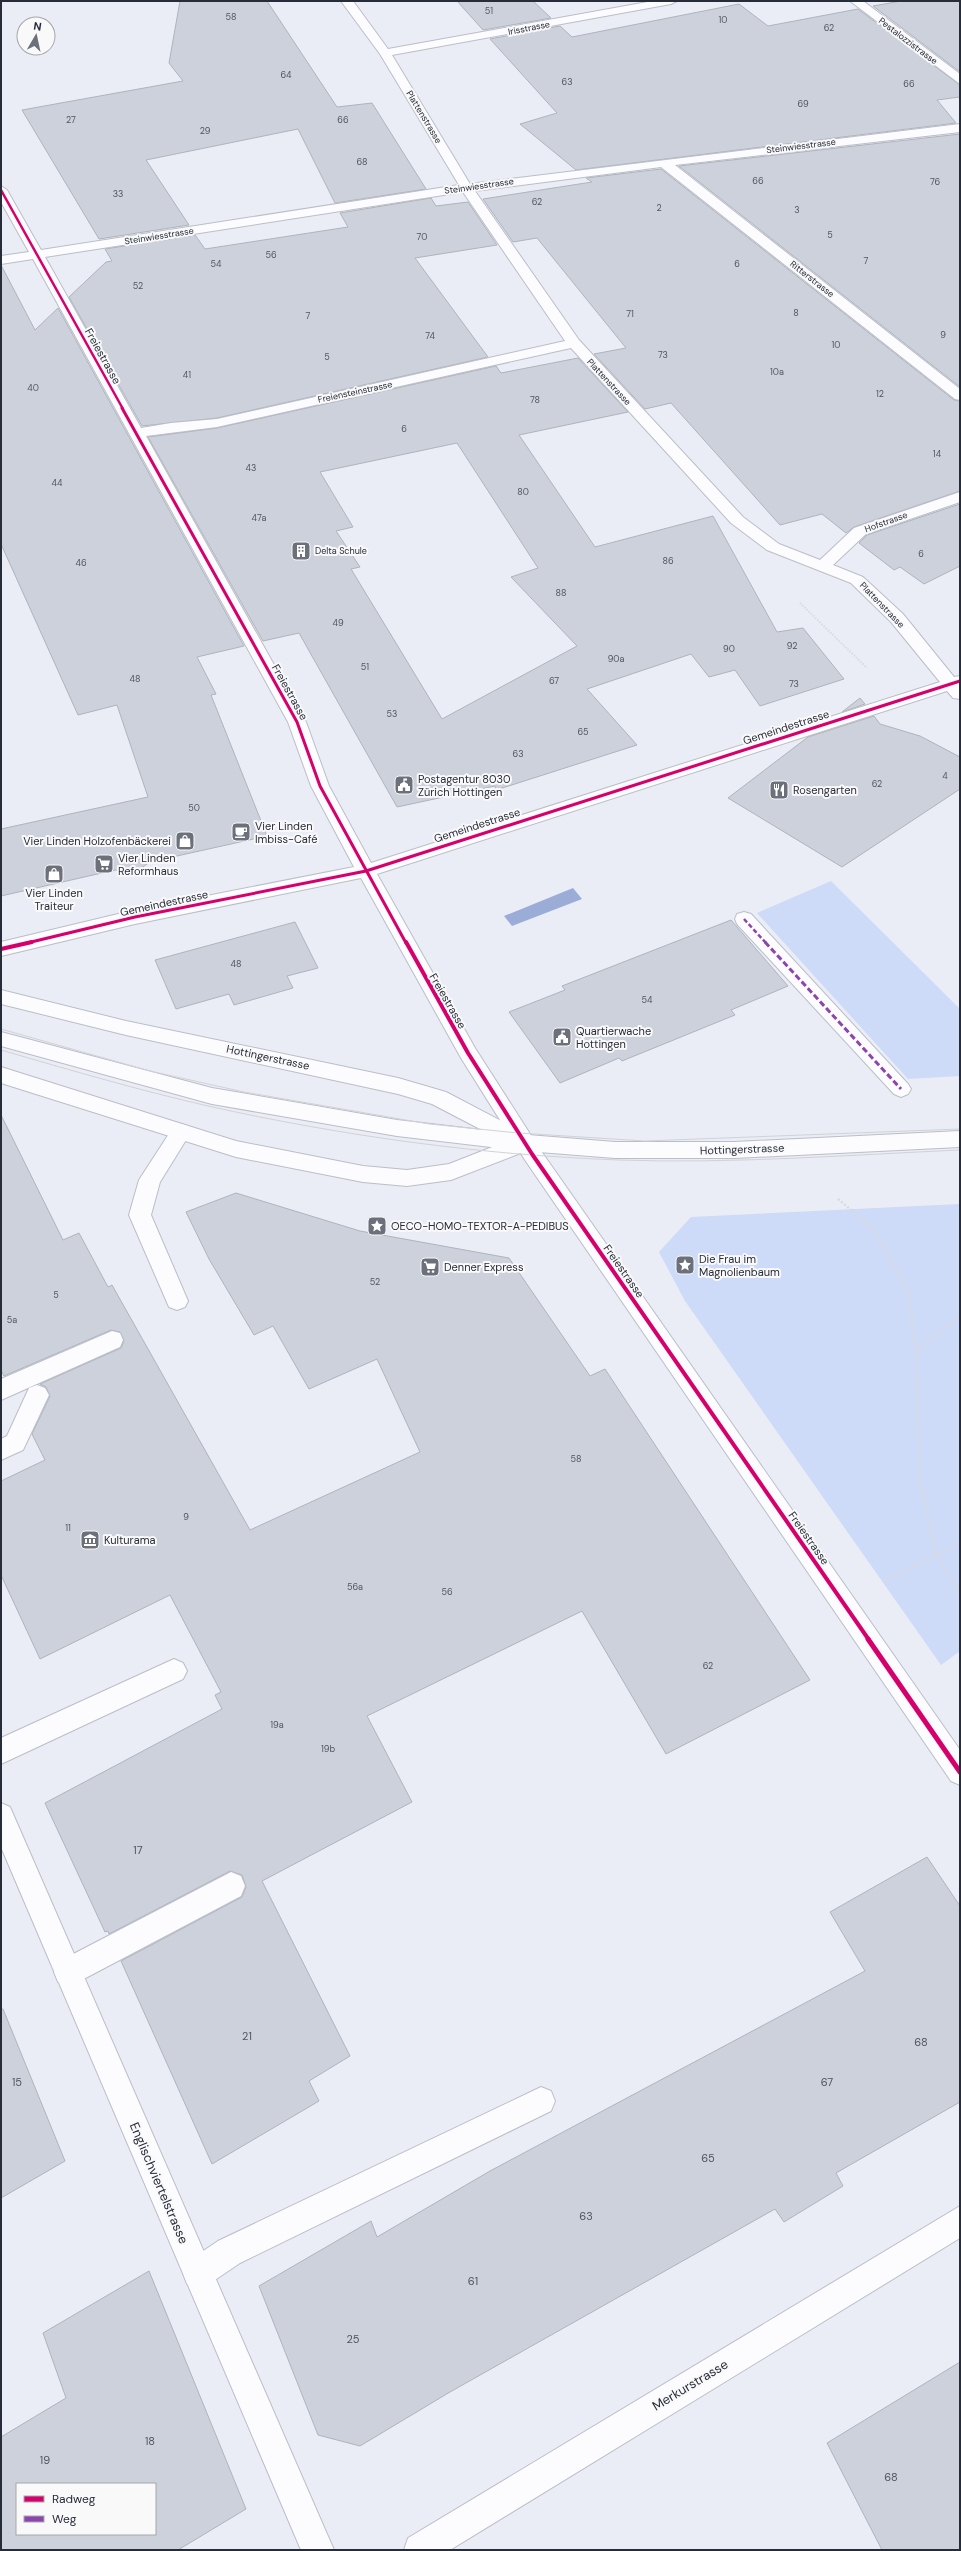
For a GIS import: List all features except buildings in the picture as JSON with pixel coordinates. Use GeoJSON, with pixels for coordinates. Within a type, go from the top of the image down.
{"type":"FeatureCollection","features":[{"type":"Feature","properties":{"kind":"street","name":"Plattenstrasse"},"geometry":{"type":"LineString","coordinates":[[347,1],[385,53],[466,187],[574,344],[742,525],[773,547],[824,565],[857,580],[897,618],[956,686]]}},
{"type":"Feature","properties":{"kind":"street","name":"Irisstrasse"},"geometry":{"type":"LineString","coordinates":[[385,53],[471,39],[671,1]]}},
{"type":"Feature","properties":{"kind":"street","name":"Pestalozzistrasse"},"geometry":{"type":"LineString","coordinates":[[856,1],[960,80]]}},
{"type":"Feature","properties":{"kind":"street","name":"Steinwiesstrasse"},"geometry":{"type":"LineString","coordinates":[[1,260],[466,187],[960,128]]}},
{"type":"Feature","properties":{"kind":"street","name":"Ritterstrasse"},"geometry":{"type":"LineString","coordinates":[[664,163],[960,396]]}},
{"type":"Feature","properties":{"kind":"street","name":"Freiestrasse"},"geometry":{"type":"LineString","coordinates":[[1,190],[135,434],[297,722],[320,786],[404,941],[468,1053],[525,1143],[960,1772]]}},
{"type":"Feature","properties":{"kind":"street","name":"Freiensteinstrasse"},"geometry":{"type":"LineString","coordinates":[[135,434],[171,427],[217,423],[574,344]]}},
{"type":"Feature","properties":{"kind":"street","name":"Hofstrasse"},"geometry":{"type":"LineString","coordinates":[[824,565],[860,531],[960,497]]}},
{"type":"Feature","properties":{"kind":"street","name":"Gemeindestrasse"},"geometry":{"type":"LineString","coordinates":[[1,949],[135,917],[366,871],[956,686]]}},
{"type":"Feature","properties":{"kind":"street"},"geometry":{"type":"LineString","coordinates":[[744,919],[901,1089]]}},
{"type":"Feature","properties":{"kind":"street","name":"Hottingerstrasse"},"geometry":{"type":"LineString","coordinates":[[1,997],[126,1028],[398,1086],[439,1098],[525,1143]]}},
{"type":"Feature","properties":{"kind":"street","name":"Hottingerstrasse"},"geometry":{"type":"LineString","coordinates":[[1,1039],[212,1096],[397,1128],[525,1143],[615,1150],[734,1150],[960,1139]]}},
{"type":"Feature","properties":{"kind":"street","name":"Hottingerstrasse"},"geometry":{"type":"LineString","coordinates":[[1,1075],[236,1149],[364,1174],[407,1178],[451,1172],[525,1143]]}},
{"type":"Feature","properties":{"kind":"street"},"geometry":{"type":"LineString","coordinates":[[177,1301],[140,1215],[150,1180],[181,1132]]}},
{"type":"Feature","properties":{"kind":"street"},"geometry":{"type":"LineString","coordinates":[[1,1390],[112,1340]]}},
{"type":"Feature","properties":{"kind":"street"},"geometry":{"type":"LineString","coordinates":[[1,1450],[15,1442],[37,1395]]}},
{"type":"Feature","properties":{"kind":"street"},"geometry":{"type":"LineString","coordinates":[[1,1751],[174,1671]]}},
{"type":"Feature","properties":{"kind":"street","name":"Englischviertelstrasse"},"geometry":{"type":"LineString","coordinates":[[1,1816],[318,2550]]}},
{"type":"Feature","properties":{"kind":"street"},"geometry":{"type":"LineString","coordinates":[[68,1972],[231,1886]]}},
{"type":"Feature","properties":{"kind":"street"},"geometry":{"type":"LineString","coordinates":[[198,2273],[230,2252],[541,2101]]}},
{"type":"Feature","properties":{"kind":"street","name":"Merkurstrasse"},"geometry":{"type":"LineString","coordinates":[[420,2550],[960,2221]]}},
{"type":"Feature","properties":{"kind":"path"},"geometry":{"type":"LineString","coordinates":[[795,598],[871,672]]}},
{"type":"Feature","properties":{"kind":"path"},"geometry":{"type":"LineString","coordinates":[[838,1199],[872,1228],[908,1291],[916,1350],[920,1480],[936,1555],[960,1594]]}},
{"type":"Feature","properties":{"kind":"path"},"geometry":{"type":"LineString","coordinates":[[916,1350],[960,1316]]}},
{"type":"Feature","properties":{"kind":"path"},"geometry":{"type":"LineString","coordinates":[[880,1583],[960,1542]]}},
{"type":"Feature","properties":{"kind":"shaded area"},"geometry":{"type":"Polygon","coordinates":[[[831,881],[960,1009],[960,1076],[908,1079],[757,913],[831,881]]]}},
{"type":"Feature","properties":{"kind":"shaded area"},"geometry":{"type":"Polygon","coordinates":[[[573,888],[582,899],[512,926],[504,916],[573,888]]]}},
{"type":"Feature","properties":{"kind":"shaded area"},"geometry":{"type":"Polygon","coordinates":[[[960,1204],[960,1651],[941,1665],[685,1301],[659,1252],[691,1217],[960,1204]]]}},
{"type":"Feature","properties":{"kind":"tram line"},"geometry":{"type":"LineString","coordinates":[[1,1029],[150,1071],[244,1092],[429,1124],[518,1133],[645,1141],[960,1129]]}},
{"type":"Feature","properties":{"kind":"tram line"},"geometry":{"type":"LineString","coordinates":[[1,1050],[130,1087],[259,1117],[361,1135],[464,1149],[516,1154],[662,1161],[747,1160],[960,1150]]}},
{"type":"Feature","properties":{"kind":"marked path"},"geometry":{"type":"LineString","coordinates":[[744,919],[901,1089]]}},
{"type":"Feature","properties":{"kind":"cycle path"},"geometry":{"type":"LineString","coordinates":[[1,190],[297,722],[320,786],[468,1053],[532,1154],[960,1772]]}},
{"type":"Feature","properties":{"kind":"cycle path"},"geometry":{"type":"LineString","coordinates":[[1,949],[135,917],[366,871],[960,681]]}},
{"type":"Feature","properties":{"kind":"place","name":"Delta Schule"},"geometry":{"type":"Point","coordinates":[301,551]}},
{"type":"Feature","properties":{"kind":"place","name":"Postagentur 8030 Zürich Hottingen"},"geometry":{"type":"Point","coordinates":[404,785]}},
{"type":"Feature","properties":{"kind":"place","name":"Rosengarten"},"geometry":{"type":"Point","coordinates":[779,790]}},
{"type":"Feature","properties":{"kind":"place","name":"Vier Linden Imbiss-Café"},"geometry":{"type":"Point","coordinates":[241,832]}},
{"type":"Feature","properties":{"kind":"place","name":"Vier Linden Holzofenbäckerei"},"geometry":{"type":"Point","coordinates":[185,841]}},
{"type":"Feature","properties":{"kind":"place","name":"Vier Linden Reformhaus"},"geometry":{"type":"Point","coordinates":[104,864]}},
{"type":"Feature","properties":{"kind":"place","name":"Vier Linden Traiteur"},"geometry":{"type":"Point","coordinates":[54,874]}},
{"type":"Feature","properties":{"kind":"place","name":"Quartierwache Hottingen"},"geometry":{"type":"Point","coordinates":[562,1037]}},
{"type":"Feature","properties":{"kind":"place","name":"OECO-HOMO-TEXTOR-A-PEDIBUS"},"geometry":{"type":"Point","coordinates":[377,1226]}},
{"type":"Feature","properties":{"kind":"place","name":"Die Frau im Magnolienbaum"},"geometry":{"type":"Point","coordinates":[685,1265]}},
{"type":"Feature","properties":{"kind":"place","name":"Denner Express"},"geometry":{"type":"Point","coordinates":[430,1267]}},
{"type":"Feature","properties":{"kind":"place","name":"Kulturama"},"geometry":{"type":"Point","coordinates":[90,1540]}}]}
